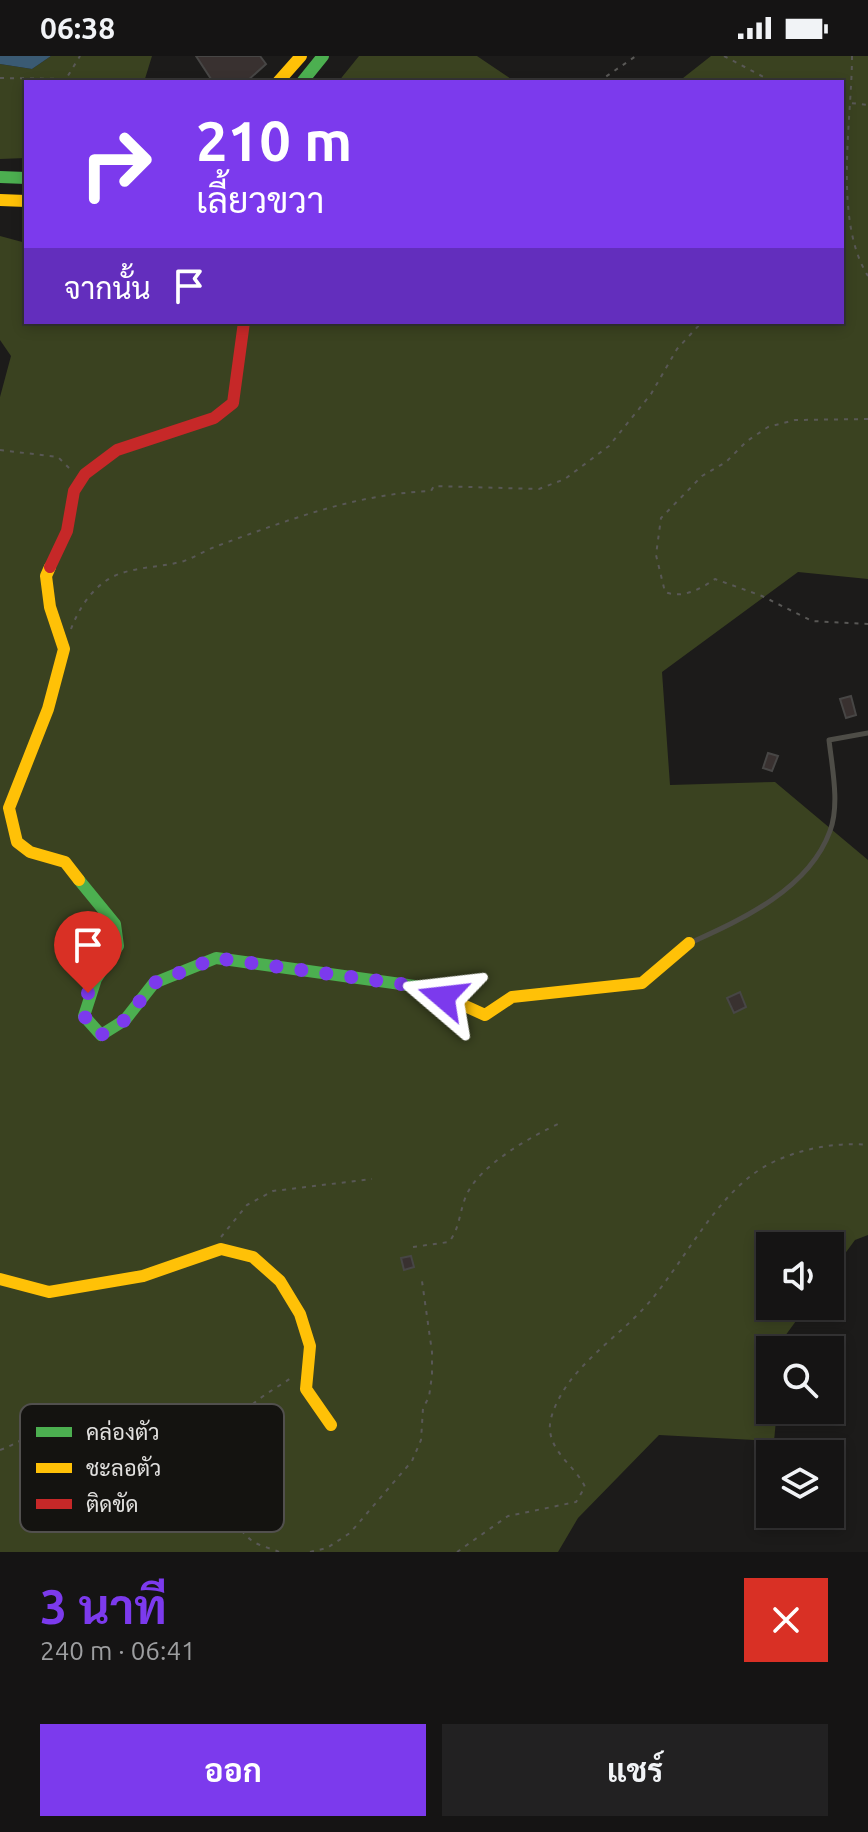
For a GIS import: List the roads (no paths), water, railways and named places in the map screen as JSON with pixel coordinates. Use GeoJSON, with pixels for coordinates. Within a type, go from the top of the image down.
{"type":"FeatureCollection","features":[{"type":"Feature","properties":{"kind":"street"},"geometry":{"type":"LineString","coordinates":[[280,80],[300,56],[319,61],[304,80]]}},
{"type":"Feature","properties":{"kind":"street"},"geometry":{"type":"LineString","coordinates":[[0,177],[24,178]]}},
{"type":"Feature","properties":{"kind":"street"},"geometry":{"type":"LineString","coordinates":[[0,200],[24,201]]}},
{"type":"Feature","properties":{"kind":"street"},"geometry":{"type":"LineString","coordinates":[[244,324],[233,403],[214,418],[117,450],[85,474],[74,491],[67,531],[46,576],[50,607],[64,649],[48,709],[9,808],[17,842],[30,852],[65,862],[115,924],[118,946],[101,966],[88,993],[84,1016],[101,1035],[125,1020],[154,983],[216,958],[422,987],[485,1015],[512,997],[642,983],[689,943]]}},
{"type":"Feature","properties":{"kind":"street"},"geometry":{"type":"LineString","coordinates":[[0,1279],[49,1292],[143,1276],[221,1249],[233,1247],[249,1253],[289,1294],[306,1325],[311,1349],[305,1383],[331,1425]]}},
{"type":"Feature","properties":{"kind":"lane"},"geometry":{"type":"LineString","coordinates":[[689,943],[746,918],[811,867],[831,829],[834,792],[829,740],[868,733]]}},
{"type":"Feature","properties":{"kind":"water"},"geometry":{"type":"Polygon","coordinates":[[[0,56],[51,56],[32,69],[0,64],[0,56]]]}}]}
